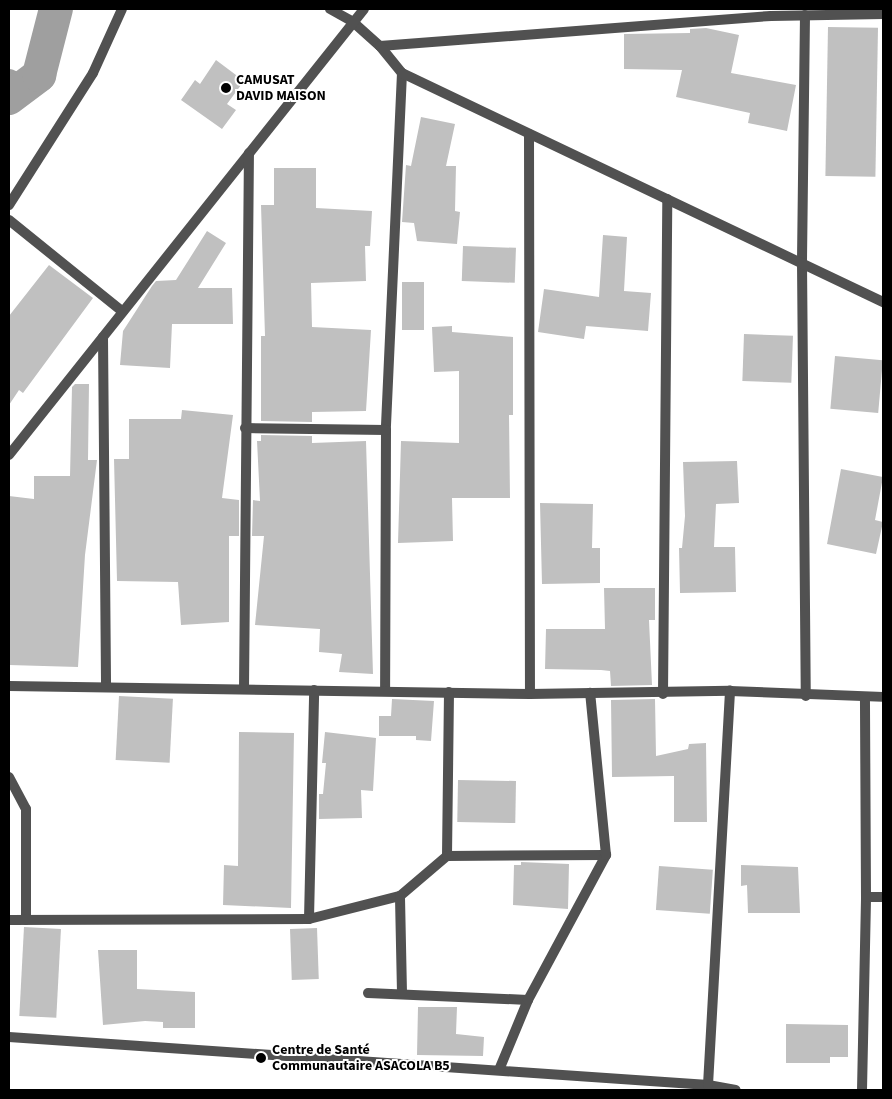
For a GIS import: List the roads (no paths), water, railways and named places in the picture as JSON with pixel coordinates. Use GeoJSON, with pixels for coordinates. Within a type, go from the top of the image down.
{"type":"FeatureCollection","features":[{"type":"Feature","properties":{"kind":"street"},"geometry":{"type":"LineString","coordinates":[[9,205],[93,73],[122,9]]}},
{"type":"Feature","properties":{"kind":"street"},"geometry":{"type":"LineString","coordinates":[[330,9],[353,22],[380,46],[402,73],[883,302]]}},
{"type":"Feature","properties":{"kind":"street"},"geometry":{"type":"LineString","coordinates":[[9,455],[364,9]]}},
{"type":"Feature","properties":{"kind":"street"},"geometry":{"type":"LineString","coordinates":[[380,46],[771,12],[805,15],[883,14]]}},
{"type":"Feature","properties":{"kind":"street"},"geometry":{"type":"LineString","coordinates":[[805,15],[802,263],[806,696]]}},
{"type":"Feature","properties":{"kind":"street"},"geometry":{"type":"LineString","coordinates":[[385,691],[386,430],[402,73]]}},
{"type":"Feature","properties":{"kind":"street"},"geometry":{"type":"LineString","coordinates":[[529,134],[530,694]]}},
{"type":"Feature","properties":{"kind":"street"},"geometry":{"type":"LineString","coordinates":[[244,689],[249,153]]}},
{"type":"Feature","properties":{"kind":"street"},"geometry":{"type":"LineString","coordinates":[[662,694],[667,199]]}},
{"type":"Feature","properties":{"kind":"street"},"geometry":{"type":"LineString","coordinates":[[9,220],[123,312]]}},
{"type":"Feature","properties":{"kind":"street"},"geometry":{"type":"LineString","coordinates":[[103,337],[106,686]]}},
{"type":"Feature","properties":{"kind":"street"},"geometry":{"type":"LineString","coordinates":[[245,428],[386,430]]}},
{"type":"Feature","properties":{"kind":"street"},"geometry":{"type":"LineString","coordinates":[[9,686],[530,694],[662,694],[730,691],[806,696],[883,697]]}},
{"type":"Feature","properties":{"kind":"street"},"geometry":{"type":"LineString","coordinates":[[309,919],[314,690]]}},
{"type":"Feature","properties":{"kind":"street"},"geometry":{"type":"LineString","coordinates":[[708,1085],[730,691]]}},
{"type":"Feature","properties":{"kind":"street"},"geometry":{"type":"LineString","coordinates":[[447,856],[449,692]]}},
{"type":"Feature","properties":{"kind":"street"},"geometry":{"type":"LineString","coordinates":[[498,1070],[528,1000],[606,855],[590,693]]}},
{"type":"Feature","properties":{"kind":"street"},"geometry":{"type":"LineString","coordinates":[[862,1090],[866,897],[865,697]]}},
{"type":"Feature","properties":{"kind":"street"},"geometry":{"type":"LineString","coordinates":[[9,777],[26,809],[26,920]]}},
{"type":"Feature","properties":{"kind":"street"},"geometry":{"type":"LineString","coordinates":[[9,920],[309,919],[400,896],[447,856],[606,855]]}},
{"type":"Feature","properties":{"kind":"street"},"geometry":{"type":"LineString","coordinates":[[400,896],[402,993]]}},
{"type":"Feature","properties":{"kind":"street"},"geometry":{"type":"LineString","coordinates":[[866,897],[883,897]]}},
{"type":"Feature","properties":{"kind":"street"},"geometry":{"type":"LineString","coordinates":[[368,992],[528,1000]]}},
{"type":"Feature","properties":{"kind":"street"},"geometry":{"type":"LineString","coordinates":[[9,1037],[708,1085],[736,1090]]}},
{"type":"Feature","properties":{"kind":"waterway"},"geometry":{"type":"LineString","coordinates":[[9,98],[39,75],[56,9]]}},
{"type":"Feature","properties":{"kind":"waterway"},"geometry":{"type":"LineString","coordinates":[[9,79],[25,86]]}},
{"type":"Feature","properties":{"kind":"place","name":"CAMUSAT DAVID MAISON"},"geometry":{"type":"Point","coordinates":[226,88]}},
{"type":"Feature","properties":{"kind":"place","name":"Centre de Santé Communautaire ASACOLA B5"},"geometry":{"type":"Point","coordinates":[261,1058]}}]}
